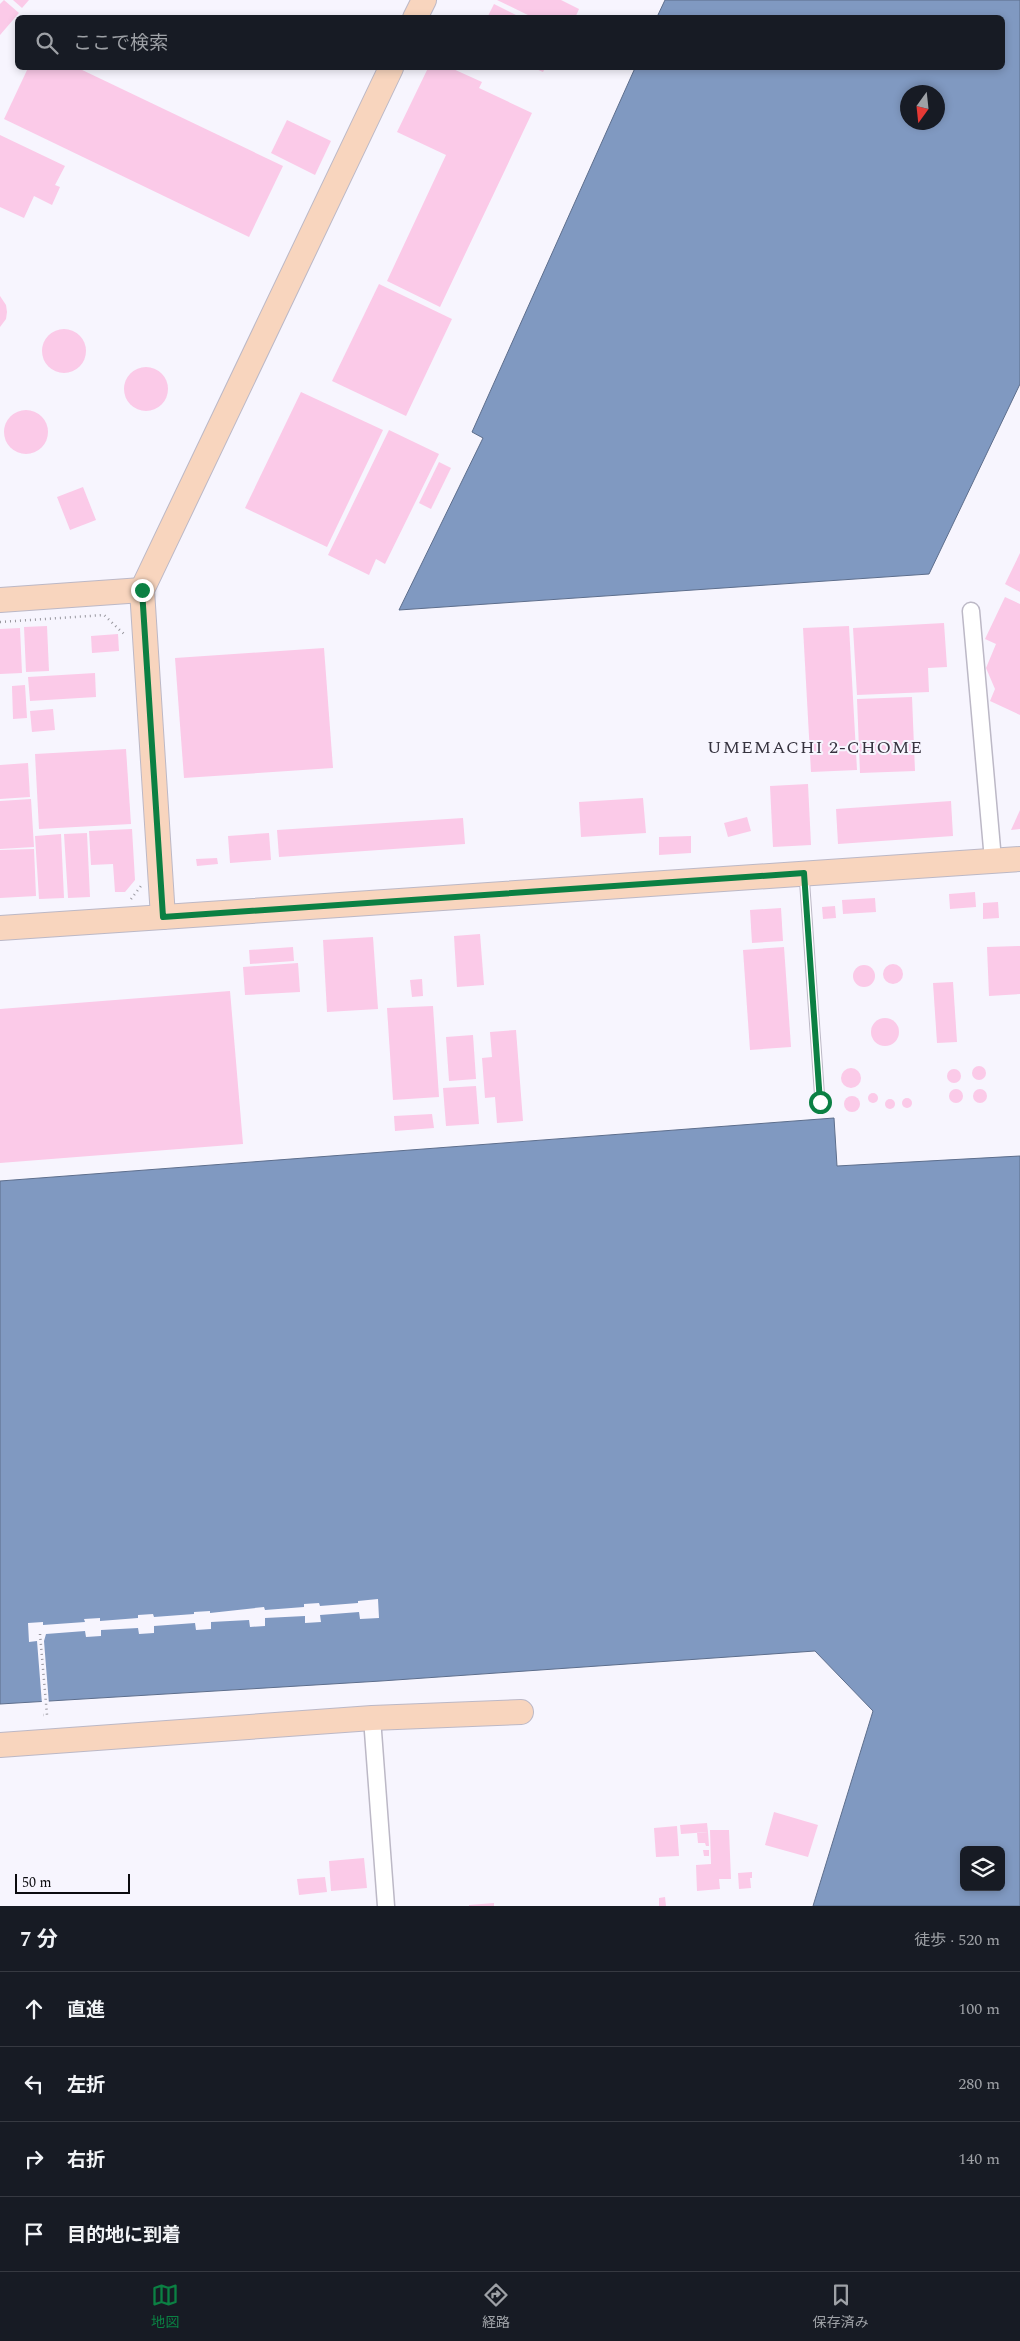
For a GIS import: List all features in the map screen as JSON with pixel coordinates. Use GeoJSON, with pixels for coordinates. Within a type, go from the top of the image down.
{"type":"FeatureCollection","features":[{"type":"Feature","properties":{"kind":"street"},"geometry":{"type":"LineString","coordinates":[[416,15],[424,0]]}},
{"type":"Feature","properties":{"kind":"street"},"geometry":{"type":"LineString","coordinates":[[163,917],[142,590],[390,70]]}},
{"type":"Feature","properties":{"kind":"street"},"geometry":{"type":"LineString","coordinates":[[0,600],[142,590]]}},
{"type":"Feature","properties":{"kind":"street"},"geometry":{"type":"LineString","coordinates":[[971,611],[993,860]]}},
{"type":"Feature","properties":{"kind":"street"},"geometry":{"type":"LineString","coordinates":[[0,928],[1020,858]]}},
{"type":"Feature","properties":{"kind":"street"},"geometry":{"type":"LineString","coordinates":[[0,1745],[372,1718],[521,1712]]}},
{"type":"Feature","properties":{"kind":"street"},"geometry":{"type":"LineString","coordinates":[[372,1718],[386,1906]]}},
{"type":"Feature","properties":{"kind":"lane"},"geometry":{"type":"LineString","coordinates":[[804,873],[820,1102]]}},
{"type":"Feature","properties":{"kind":"path"},"geometry":{"type":"LineString","coordinates":[[0,622],[104,615],[124,632],[125,642]]}},
{"type":"Feature","properties":{"kind":"path"},"geometry":{"type":"LineString","coordinates":[[123,900],[132,899],[141,885]]}},
{"type":"Feature","properties":{"kind":"path"},"geometry":{"type":"LineString","coordinates":[[40,1634],[47,1714],[43,1715]]}},
{"type":"Feature","properties":{"kind":"water"},"geometry":{"type":"Polygon","coordinates":[[[665,0],[1020,0],[1020,384],[929,574],[399,610],[483,438],[472,432],[634,70],[1005,70],[1005,15],[658,15],[665,0]]]}},
{"type":"Feature","properties":{"kind":"water"},"geometry":{"type":"Polygon","coordinates":[[[834,1118],[837,1166],[1020,1156],[1020,1906],[813,1906],[873,1711],[815,1651],[381,1681],[0,1704],[0,1181],[834,1118]]]}},
{"type":"Feature","properties":{"kind":"pier"},"geometry":{"type":"Polygon","coordinates":[[[378,1599],[379,1618],[360,1619],[359,1612],[320,1615],[321,1622],[305,1623],[305,1616],[265,1618],[265,1626],[250,1627],[249,1620],[211,1622],[211,1629],[196,1630],[195,1623],[154,1626],[154,1633],[139,1634],[138,1628],[101,1630],[101,1636],[86,1637],[85,1631],[46,1634],[44,1641],[49,1704],[42,1704],[37,1641],[29,1642],[28,1623],[43,1622],[43,1625],[85,1622],[84,1619],[100,1618],[100,1621],[138,1618],[138,1615],[153,1614],[154,1617],[264,1607],[265,1610],[304,1607],[304,1604],[319,1603],[320,1606],[358,1603],[358,1601],[378,1599]]]}},
{"type":"Feature","properties":{"kind":"building"},"geometry":{"type":"Polygon","coordinates":[[[4,0],[19,13],[15,15],[15,18],[0,35],[0,4],[4,0]]]}},
{"type":"Feature","properties":{"kind":"building"},"geometry":{"type":"Polygon","coordinates":[[[13,0],[29,0],[22,8],[13,0]]]}},
{"type":"Feature","properties":{"kind":"building"},"geometry":{"type":"Polygon","coordinates":[[[497,0],[561,0],[579,9],[576,15],[528,15],[497,0]]]}},
{"type":"Feature","properties":{"kind":"building"},"geometry":{"type":"Polygon","coordinates":[[[494,4],[516,15],[488,15],[494,4]]]}},
{"type":"Feature","properties":{"kind":"building"},"geometry":{"type":"Polygon","coordinates":[[[27,70],[82,70],[283,166],[249,237],[4,119],[27,70]]]}},
{"type":"Feature","properties":{"kind":"building"},"geometry":{"type":"Polygon","coordinates":[[[427,70],[455,70],[482,82],[479,88],[532,113],[440,307],[387,281],[446,155],[397,132],[427,70]]]}},
{"type":"Feature","properties":{"kind":"building"},"geometry":{"type":"Polygon","coordinates":[[[287,120],[331,141],[315,175],[271,153],[287,120]]]}},
{"type":"Feature","properties":{"kind":"building"},"geometry":{"type":"Polygon","coordinates":[[[0,135],[65,166],[55,185],[60,187],[52,205],[34,196],[24,218],[0,207],[0,135]]]}},
{"type":"Feature","properties":{"kind":"building"},"geometry":{"type":"Polygon","coordinates":[[[379,284],[452,319],[406,416],[332,381],[379,284]]]}},
{"type":"Feature","properties":{"kind":"building"},"geometry":{"type":"Polygon","coordinates":[[[0,296],[6,305],[7,312],[6,319],[0,327],[0,296]]]}},
{"type":"Feature","properties":{"kind":"building"},"geometry":{"type":"Polygon","coordinates":[[[60,329],[68,329],[80,335],[86,351],[80,367],[68,373],[60,373],[48,367],[42,355],[42,347],[48,335],[60,329]]]}},
{"type":"Feature","properties":{"kind":"building"},"geometry":{"type":"Polygon","coordinates":[[[142,367],[150,367],[162,373],[168,389],[162,405],[150,411],[142,411],[130,405],[124,393],[124,385],[130,373],[142,367]]]}},
{"type":"Feature","properties":{"kind":"building"},"geometry":{"type":"Polygon","coordinates":[[[301,392],[383,430],[327,547],[245,508],[301,392]]]}},
{"type":"Feature","properties":{"kind":"building"},"geometry":{"type":"Polygon","coordinates":[[[22,410],[30,410],[42,416],[48,432],[42,448],[30,454],[22,454],[10,448],[4,436],[4,428],[10,416],[22,410]]]}},
{"type":"Feature","properties":{"kind":"building"},"geometry":{"type":"Polygon","coordinates":[[[389,430],[439,454],[385,564],[376,559],[369,575],[328,555],[389,430]]]}},
{"type":"Feature","properties":{"kind":"building"},"geometry":{"type":"Polygon","coordinates":[[[439,462],[451,468],[431,509],[419,503],[439,462]]]}},
{"type":"Feature","properties":{"kind":"building"},"geometry":{"type":"Polygon","coordinates":[[[83,487],[96,520],[70,530],[57,497],[83,487]]]}},
{"type":"Feature","properties":{"kind":"building"},"geometry":{"type":"Polygon","coordinates":[[[1020,553],[1020,592],[1005,584],[1020,553]]]}},
{"type":"Feature","properties":{"kind":"building"},"geometry":{"type":"Polygon","coordinates":[[[1005,597],[1020,604],[1020,715],[990,701],[995,689],[986,668],[996,644],[985,639],[1005,597]]]}},
{"type":"Feature","properties":{"kind":"building"},"geometry":{"type":"Polygon","coordinates":[[[944,623],[947,667],[928,668],[929,692],[857,695],[853,628],[944,623]]]}},
{"type":"Feature","properties":{"kind":"building"},"geometry":{"type":"Polygon","coordinates":[[[47,626],[49,671],[26,672],[24,627],[47,626]]]}},
{"type":"Feature","properties":{"kind":"building"},"geometry":{"type":"Polygon","coordinates":[[[849,626],[857,770],[811,772],[803,628],[849,626]]]}},
{"type":"Feature","properties":{"kind":"building"},"geometry":{"type":"Polygon","coordinates":[[[20,628],[22,673],[0,674],[0,629],[20,628]]]}},
{"type":"Feature","properties":{"kind":"building"},"geometry":{"type":"Polygon","coordinates":[[[118,634],[119,651],[92,653],[91,636],[118,634]]]}},
{"type":"Feature","properties":{"kind":"building"},"geometry":{"type":"Polygon","coordinates":[[[324,648],[333,768],[184,778],[175,658],[324,648]]]}},
{"type":"Feature","properties":{"kind":"building"},"geometry":{"type":"Polygon","coordinates":[[[95,673],[96,697],[30,701],[28,677],[95,673]]]}},
{"type":"Feature","properties":{"kind":"building"},"geometry":{"type":"Polygon","coordinates":[[[25,685],[27,718],[13,719],[12,686],[25,685]]]}},
{"type":"Feature","properties":{"kind":"building"},"geometry":{"type":"Polygon","coordinates":[[[912,697],[915,771],[860,773],[857,699],[912,697]]]}},
{"type":"Feature","properties":{"kind":"building"},"geometry":{"type":"Polygon","coordinates":[[[53,709],[55,730],[32,732],[30,711],[53,709]]]}},
{"type":"Feature","properties":{"kind":"building"},"geometry":{"type":"Polygon","coordinates":[[[126,749],[131,824],[39,829],[35,754],[126,749]]]}},
{"type":"Feature","properties":{"kind":"building"},"geometry":{"type":"Polygon","coordinates":[[[28,763],[30,797],[0,799],[0,765],[28,763]]]}},
{"type":"Feature","properties":{"kind":"building"},"geometry":{"type":"Polygon","coordinates":[[[808,784],[811,845],[773,847],[770,786],[808,784]]]}},
{"type":"Feature","properties":{"kind":"building"},"geometry":{"type":"Polygon","coordinates":[[[643,798],[646,833],[581,837],[579,802],[643,798]]]}},
{"type":"Feature","properties":{"kind":"building"},"geometry":{"type":"Polygon","coordinates":[[[31,799],[34,847],[0,849],[0,801],[31,799]]]}},
{"type":"Feature","properties":{"kind":"building"},"geometry":{"type":"Polygon","coordinates":[[[951,801],[953,836],[838,844],[836,809],[951,801]]]}},
{"type":"Feature","properties":{"kind":"building"},"geometry":{"type":"Polygon","coordinates":[[[1020,810],[1020,829],[1011,830],[1020,810]]]}},
{"type":"Feature","properties":{"kind":"building"},"geometry":{"type":"Polygon","coordinates":[[[747,817],[751,831],[728,837],[724,823],[747,817]]]}},
{"type":"Feature","properties":{"kind":"building"},"geometry":{"type":"Polygon","coordinates":[[[463,818],[465,844],[279,857],[277,830],[463,818]]]}},
{"type":"Feature","properties":{"kind":"building"},"geometry":{"type":"Polygon","coordinates":[[[132,829],[135,880],[125,892],[115,892],[113,864],[91,865],[89,831],[132,829]]]}},
{"type":"Feature","properties":{"kind":"building"},"geometry":{"type":"Polygon","coordinates":[[[87,833],[90,897],[68,898],[64,834],[87,833]]]}},
{"type":"Feature","properties":{"kind":"building"},"geometry":{"type":"Polygon","coordinates":[[[269,833],[271,860],[230,863],[228,836],[269,833]]]}},
{"type":"Feature","properties":{"kind":"building"},"geometry":{"type":"Polygon","coordinates":[[[61,834],[64,898],[39,899],[35,836],[61,834]]]}},
{"type":"Feature","properties":{"kind":"building"},"geometry":{"type":"Polygon","coordinates":[[[691,836],[691,853],[659,855],[659,837],[691,836]]]}},
{"type":"Feature","properties":{"kind":"building"},"geometry":{"type":"Polygon","coordinates":[[[34,849],[36,896],[0,898],[0,850],[34,849]]]}},
{"type":"Feature","properties":{"kind":"building"},"geometry":{"type":"Polygon","coordinates":[[[217,858],[218,864],[197,866],[196,859],[217,858]]]}},
{"type":"Feature","properties":{"kind":"building"},"geometry":{"type":"Polygon","coordinates":[[[975,892],[976,907],[950,909],[949,894],[975,892]]]}},
{"type":"Feature","properties":{"kind":"building"},"geometry":{"type":"Polygon","coordinates":[[[875,898],[876,912],[843,914],[842,900],[875,898]]]}},
{"type":"Feature","properties":{"kind":"building"},"geometry":{"type":"Polygon","coordinates":[[[998,902],[999,918],[983,919],[983,903],[998,902]]]}},
{"type":"Feature","properties":{"kind":"building"},"geometry":{"type":"Polygon","coordinates":[[[835,906],[836,918],[823,919],[822,907],[835,906]]]}},
{"type":"Feature","properties":{"kind":"building"},"geometry":{"type":"Polygon","coordinates":[[[781,908],[783,941],[752,943],[750,910],[781,908]]]}},
{"type":"Feature","properties":{"kind":"building"},"geometry":{"type":"Polygon","coordinates":[[[480,934],[484,985],[457,987],[454,936],[480,934]]]}},
{"type":"Feature","properties":{"kind":"building"},"geometry":{"type":"Polygon","coordinates":[[[373,937],[378,1009],[327,1012],[323,940],[373,937]]]}},
{"type":"Feature","properties":{"kind":"building"},"geometry":{"type":"Polygon","coordinates":[[[1020,946],[1020,994],[989,996],[987,947],[1020,946]]]}},
{"type":"Feature","properties":{"kind":"building"},"geometry":{"type":"Polygon","coordinates":[[[293,947],[294,961],[250,964],[249,950],[293,947]]]}},
{"type":"Feature","properties":{"kind":"building"},"geometry":{"type":"Polygon","coordinates":[[[784,947],[791,1047],[750,1050],[743,950],[784,947]]]}},
{"type":"Feature","properties":{"kind":"building"},"geometry":{"type":"Polygon","coordinates":[[[298,963],[300,992],[245,995],[243,967],[298,963]]]}},
{"type":"Feature","properties":{"kind":"building"},"geometry":{"type":"Polygon","coordinates":[[[893,964],[900,967],[903,974],[900,981],[893,984],[886,981],[883,974],[886,967],[893,964]]]}},
{"type":"Feature","properties":{"kind":"building"},"geometry":{"type":"Polygon","coordinates":[[[864,965],[872,968],[875,976],[872,984],[864,987],[856,984],[853,976],[856,968],[864,965]]]}},
{"type":"Feature","properties":{"kind":"building"},"geometry":{"type":"Polygon","coordinates":[[[422,979],[423,996],[412,997],[410,980],[422,979]]]}},
{"type":"Feature","properties":{"kind":"building"},"geometry":{"type":"Polygon","coordinates":[[[953,982],[957,1042],[937,1043],[933,983],[953,982]]]}},
{"type":"Feature","properties":{"kind":"building"},"geometry":{"type":"Polygon","coordinates":[[[230,991],[243,1144],[0,1163],[0,1009],[230,991]]]}},
{"type":"Feature","properties":{"kind":"building"},"geometry":{"type":"Polygon","coordinates":[[[433,1006],[439,1097],[393,1100],[387,1008],[433,1006]]]}},
{"type":"Feature","properties":{"kind":"building"},"geometry":{"type":"Polygon","coordinates":[[[885,1018],[895,1022],[899,1032],[895,1042],[885,1046],[875,1042],[871,1032],[875,1022],[885,1018]]]}},
{"type":"Feature","properties":{"kind":"building"},"geometry":{"type":"Polygon","coordinates":[[[516,1030],[523,1121],[497,1123],[495,1097],[485,1098],[482,1058],[492,1057],[490,1032],[516,1030]]]}},
{"type":"Feature","properties":{"kind":"building"},"geometry":{"type":"Polygon","coordinates":[[[473,1035],[476,1079],[449,1081],[446,1037],[473,1035]]]}},
{"type":"Feature","properties":{"kind":"building"},"geometry":{"type":"Polygon","coordinates":[[[979,1066],[984,1068],[986,1073],[984,1078],[979,1080],[974,1078],[972,1073],[974,1068],[979,1066]]]}},
{"type":"Feature","properties":{"kind":"building"},"geometry":{"type":"Polygon","coordinates":[[[851,1068],[858,1071],[861,1078],[858,1085],[851,1088],[844,1085],[841,1078],[844,1071],[851,1068]]]}},
{"type":"Feature","properties":{"kind":"building"},"geometry":{"type":"Polygon","coordinates":[[[954,1069],[959,1071],[961,1076],[959,1081],[954,1083],[949,1081],[947,1076],[949,1071],[954,1069]]]}},
{"type":"Feature","properties":{"kind":"building"},"geometry":{"type":"Polygon","coordinates":[[[476,1086],[479,1124],[446,1126],[443,1088],[476,1086]]]}},
{"type":"Feature","properties":{"kind":"building"},"geometry":{"type":"Polygon","coordinates":[[[956,1089],[961,1091],[963,1096],[961,1101],[956,1103],[951,1101],[949,1096],[951,1091],[956,1089]]]}},
{"type":"Feature","properties":{"kind":"building"},"geometry":{"type":"Polygon","coordinates":[[[980,1089],[985,1091],[987,1096],[985,1101],[980,1103],[975,1101],[973,1096],[975,1091],[980,1089]]]}},
{"type":"Feature","properties":{"kind":"building"},"geometry":{"type":"Polygon","coordinates":[[[871,1093],[875,1093],[878,1098],[877,1102],[871,1103],[868,1100],[868,1096],[871,1093]]]}},
{"type":"Feature","properties":{"kind":"building"},"geometry":{"type":"Polygon","coordinates":[[[852,1096],[858,1098],[860,1104],[858,1110],[852,1112],[846,1110],[844,1104],[846,1098],[852,1096]]]}},
{"type":"Feature","properties":{"kind":"building"},"geometry":{"type":"Polygon","coordinates":[[[905,1098],[909,1098],[912,1103],[911,1107],[905,1108],[902,1105],[902,1101],[905,1098]]]}},
{"type":"Feature","properties":{"kind":"building"},"geometry":{"type":"Polygon","coordinates":[[[888,1099],[892,1099],[895,1104],[894,1108],[888,1109],[885,1106],[885,1102],[888,1099]]]}},
{"type":"Feature","properties":{"kind":"building"},"geometry":{"type":"Polygon","coordinates":[[[432,1114],[434,1128],[395,1131],[394,1116],[432,1114]]]}},
{"type":"Feature","properties":{"kind":"building"},"geometry":{"type":"Polygon","coordinates":[[[774,1812],[818,1825],[808,1857],[765,1845],[774,1812]]]}},
{"type":"Feature","properties":{"kind":"building"},"geometry":{"type":"Polygon","coordinates":[[[707,1823],[708,1832],[681,1834],[680,1825],[707,1823]]]}},
{"type":"Feature","properties":{"kind":"building"},"geometry":{"type":"Polygon","coordinates":[[[677,1826],[679,1856],[656,1857],[654,1828],[677,1826]]]}},
{"type":"Feature","properties":{"kind":"building"},"geometry":{"type":"Polygon","coordinates":[[[710,1830],[729,1830],[731,1879],[719,1879],[720,1889],[697,1891],[696,1865],[711,1864],[710,1830]]]}},
{"type":"Feature","properties":{"kind":"building"},"geometry":{"type":"Polygon","coordinates":[[[708,1832],[709,1846],[706,1846],[705,1843],[698,1843],[697,1833],[708,1832]]]}},
{"type":"Feature","properties":{"kind":"building"},"geometry":{"type":"Polygon","coordinates":[[[703,1850],[709,1850],[709,1856],[704,1856],[703,1850]]]}},
{"type":"Feature","properties":{"kind":"building"},"geometry":{"type":"Polygon","coordinates":[[[364,1858],[367,1888],[331,1891],[329,1861],[364,1858]]]}},
{"type":"Feature","properties":{"kind":"building"},"geometry":{"type":"Polygon","coordinates":[[[752,1872],[752,1878],[750,1878],[751,1888],[739,1889],[738,1873],[752,1872]]]}},
{"type":"Feature","properties":{"kind":"building"},"geometry":{"type":"Polygon","coordinates":[[[325,1877],[327,1892],[299,1895],[297,1879],[325,1877]]]}},
{"type":"Feature","properties":{"kind":"building"},"geometry":{"type":"Polygon","coordinates":[[[665,1897],[666,1906],[659,1906],[659,1898],[665,1897]]]}},
{"type":"Feature","properties":{"kind":"building"},"geometry":{"type":"Polygon","coordinates":[[[494,1903],[494,1906],[469,1906],[469,1905],[494,1903]]]}},
{"type":"Feature","properties":{"kind":"district","name":"UMEMACHI 2-CHOME"},"geometry":{"type":"Point","coordinates":[815,747]}},
{"type":"Feature","properties":{"kind":"route"},"geometry":{"type":"LineString","coordinates":[[142,590],[163,917],[804,873],[820,1102]]}}]}
